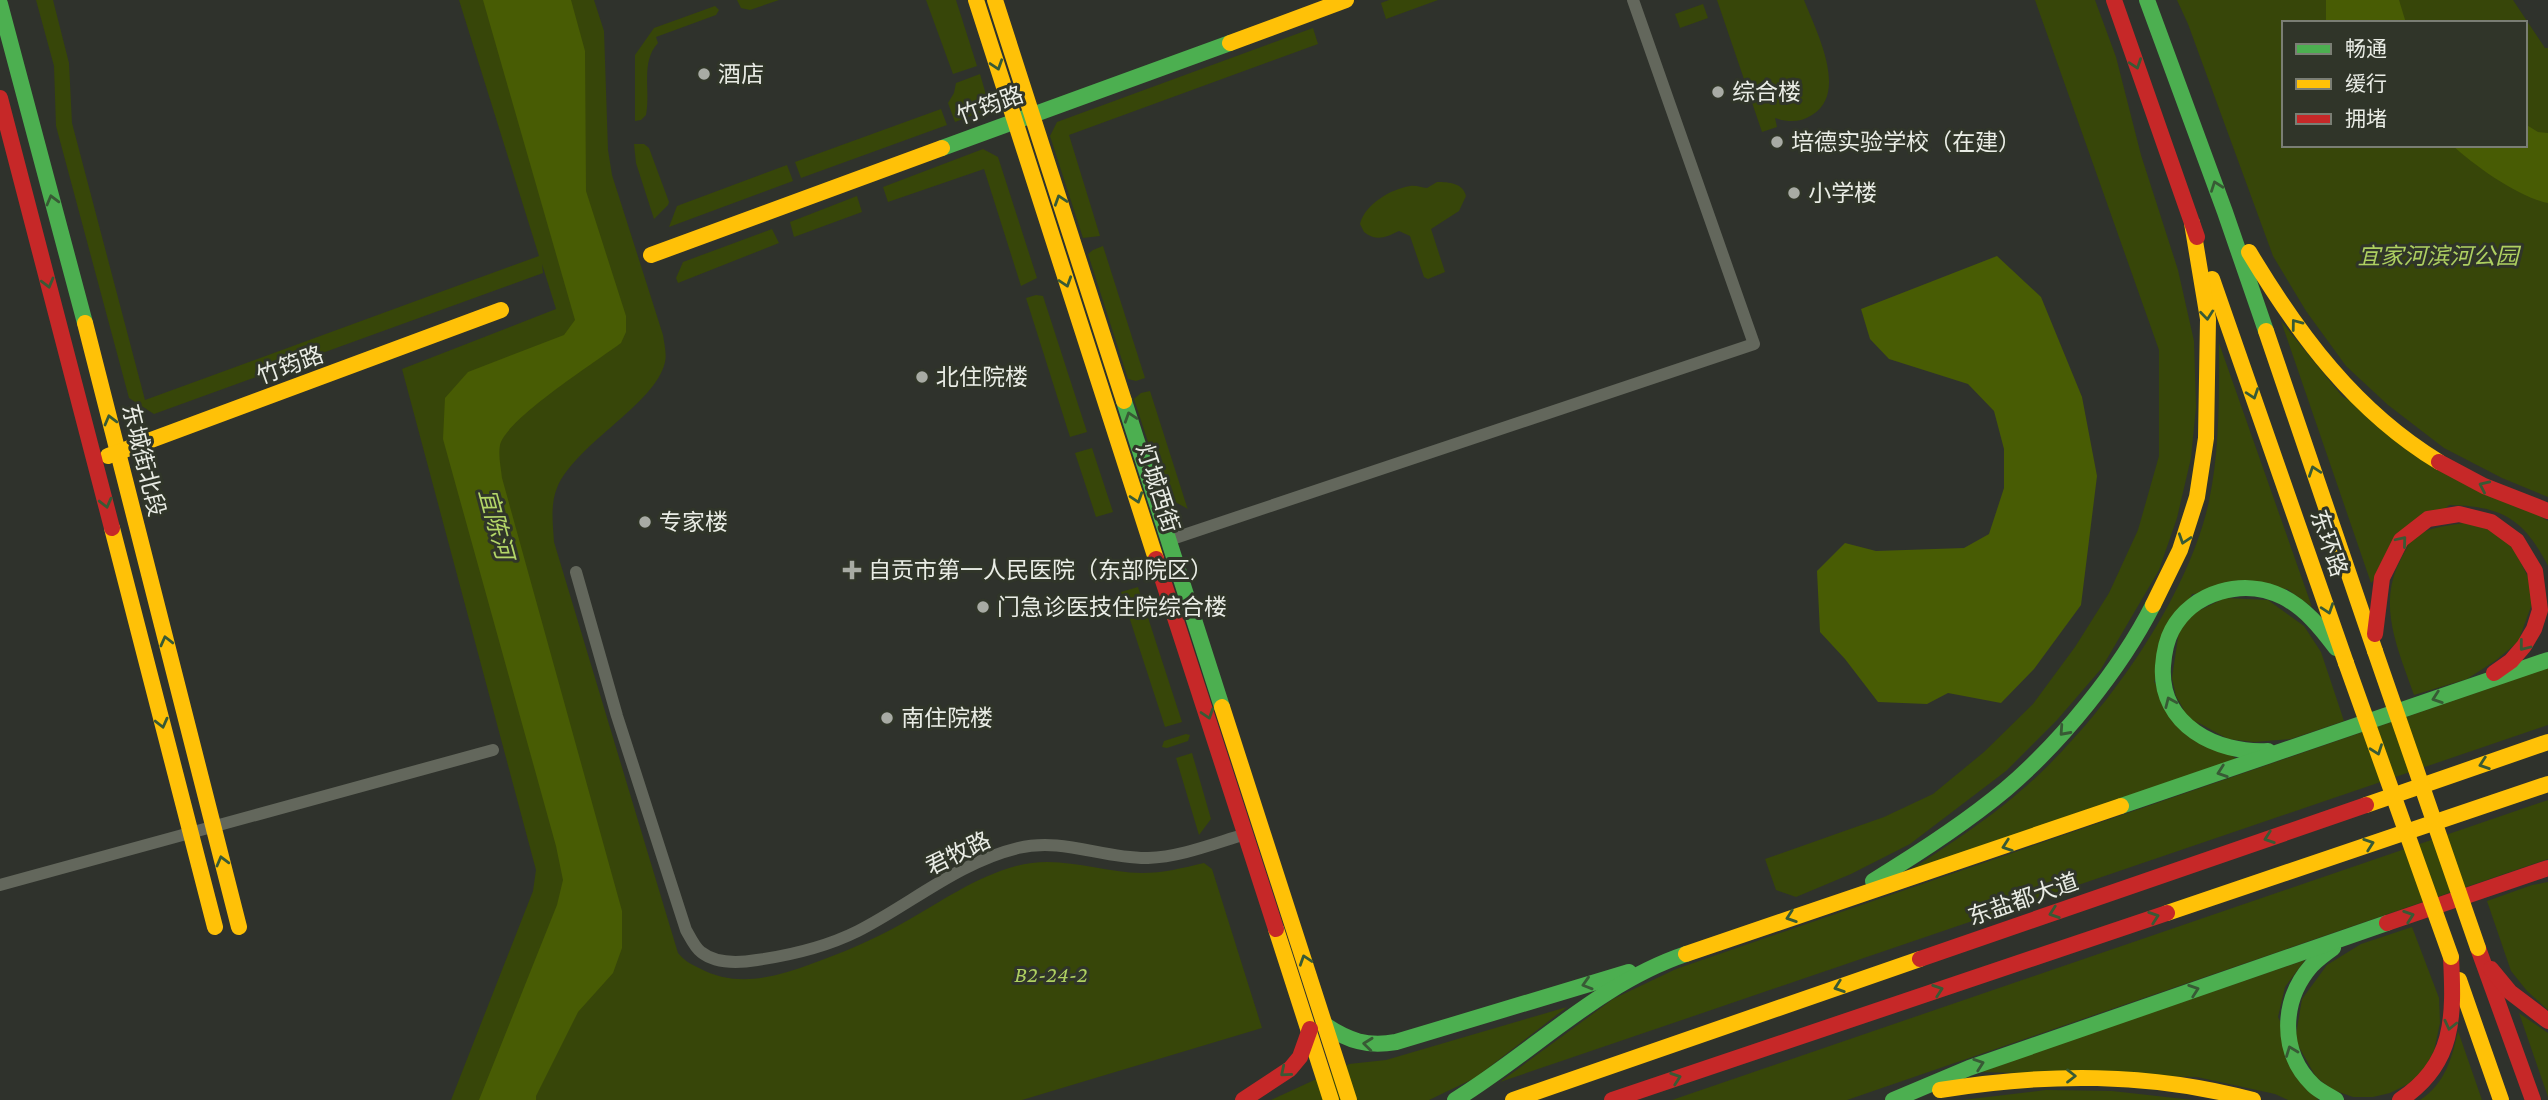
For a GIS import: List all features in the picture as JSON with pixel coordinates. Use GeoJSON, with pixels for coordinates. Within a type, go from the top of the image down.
{"type":"FeatureCollection","features":[{"type":"Feature","properties":{"kind":"main road","name":"灯城西街"},"geometry":{"type":"LineString","coordinates":[[976,0],[1246,834],[1317,1027]]}},
{"type":"Feature","properties":{"kind":"main road","name":"灯城西街"},"geometry":{"type":"LineString","coordinates":[[995,0],[1170,540],[1317,1027]]}},
{"type":"Feature","properties":{"kind":"main road","name":"竹筠路"},"geometry":{"type":"LineString","coordinates":[[651,255],[1346,0]]}},
{"type":"Feature","properties":{"kind":"main road","name":"东环路"},"geometry":{"type":"LineString","coordinates":[[2114,0],[2501,1100]]}},
{"type":"Feature","properties":{"kind":"main road","name":"东环路"},"geometry":{"type":"LineString","coordinates":[[2147,0],[2225,212],[2375,651],[2533,1100]]}},
{"type":"Feature","properties":{"kind":"main road","name":"东城街北段"},"geometry":{"type":"LineString","coordinates":[[0,4],[119,453],[239,927]]}},
{"type":"Feature","properties":{"kind":"main road","name":"东城街北段"},"geometry":{"type":"LineString","coordinates":[[0,98],[215,927]]}},
{"type":"Feature","properties":{"kind":"main road"},"geometry":{"type":"LineString","coordinates":[[2225,212],[2273,293],[2349,391],[2387,427],[2447,469],[2492,490],[2548,511]]}},
{"type":"Feature","properties":{"kind":"main road"},"geometry":{"type":"LineString","coordinates":[[1839,900],[1936,842],[2007,788],[2057,738],[2101,688],[2141,628],[2180,550],[2197,498],[2206,438],[2208,319],[2192,223]]}},
{"type":"Feature","properties":{"kind":"main road","name":"竹筠路"},"geometry":{"type":"LineString","coordinates":[[95,461],[501,310]]}},
{"type":"Feature","properties":{"kind":"main road"},"geometry":{"type":"LineString","coordinates":[[2298,521],[2328,512]]}},
{"type":"Feature","properties":{"kind":"main road"},"geometry":{"type":"LineString","coordinates":[[2375,651],[2376,608],[2382,578],[2391,554],[2409,532],[2428,519],[2455,513],[2481,515],[2510,528],[2529,548],[2540,573],[2543,598],[2536,629],[2520,652],[2500,670],[2470,687]]}},
{"type":"Feature","properties":{"kind":"main road"},"geometry":{"type":"LineString","coordinates":[[2292,748],[2254,752],[2227,748],[2200,737],[2180,720],[2167,701],[2163,680],[2162,652],[2173,626],[2187,607],[2209,594],[2230,587],[2262,590],[2284,598],[2317,624],[2346,663]]}},
{"type":"Feature","properties":{"kind":"main road"},"geometry":{"type":"LineString","coordinates":[[1317,1027],[1347,1041],[1374,1046],[1396,1042],[1676,957],[2548,660]]}},
{"type":"Feature","properties":{"kind":"main road","name":"东盐都大道"},"geometry":{"type":"LineString","coordinates":[[1513,1100],[2548,742]]}},
{"type":"Feature","properties":{"kind":"main road"},"geometry":{"type":"LineString","coordinates":[[1612,1100],[2548,784]]}},
{"type":"Feature","properties":{"kind":"main road"},"geometry":{"type":"LineString","coordinates":[[1900,1098],[1969,1068],[2546,869]]}},
{"type":"Feature","properties":{"kind":"main road"},"geometry":{"type":"LineString","coordinates":[[2336,1100],[2310,1082],[2295,1063],[2287,1039],[2287,1017],[2292,994],[2307,969],[2325,952],[2353,936]]}},
{"type":"Feature","properties":{"kind":"main road"},"geometry":{"type":"LineString","coordinates":[[2479,948],[2494,973],[2510,992],[2548,1021]]}},
{"type":"Feature","properties":{"kind":"main road"},"geometry":{"type":"LineString","coordinates":[[1455,1100],[1489,1081],[1610,992],[1676,957]]}},
{"type":"Feature","properties":{"kind":"main road"},"geometry":{"type":"LineString","coordinates":[[2400,1100],[2411,1095],[2435,1072],[2444,1049],[2452,1012],[2451,957]]}},
{"type":"Feature","properties":{"kind":"main road"},"geometry":{"type":"LineString","coordinates":[[1242,1100],[1290,1069],[1317,1027]]}},
{"type":"Feature","properties":{"kind":"main road"},"geometry":{"type":"LineString","coordinates":[[1317,1027],[1331,1100]]}},
{"type":"Feature","properties":{"kind":"main road"},"geometry":{"type":"LineString","coordinates":[[1317,1027],[1349,1100]]}},
{"type":"Feature","properties":{"kind":"main road"},"geometry":{"type":"LineString","coordinates":[[1900,1098],[2039,1076],[2123,1077],[2197,1086],[2253,1100]]}},
{"type":"Feature","properties":{"kind":"street"},"geometry":{"type":"LineString","coordinates":[[1170,540],[1754,344],[1633,0]]}},
{"type":"Feature","properties":{"kind":"street","name":"君牧路"},"geometry":{"type":"LineString","coordinates":[[576,572],[648,815],[686,930],[700,952],[727,962],[779,957],[814,949],[860,930],[973,865],[1017,848],[1062,845],[1114,856],[1150,858],[1184,852],[1246,834]]}},
{"type":"Feature","properties":{"kind":"street"},"geometry":{"type":"LineString","coordinates":[[0,885],[493,750]]}},
{"type":"Feature","properties":{"kind":"green space","name":"B2-24-2"},"geometry":{"type":"Polygon","coordinates":[[[36,0],[53,0],[69,63],[72,123],[145,400],[539,256],[459,0],[594,0],[604,31],[608,150],[612,175],[663,335],[666,359],[659,378],[647,393],[566,472],[553,501],[554,542],[678,953],[696,966],[727,978],[769,977],[857,946],[972,884],[1016,866],[1048,862],[1142,873],[1204,863],[1212,869],[1262,1028],[1022,1100],[451,1100],[533,891],[536,870],[402,369],[556,309],[542,264],[543,273],[154,414],[129,398],[56,126],[54,66],[36,0]]]}},
{"type":"Feature","properties":{"kind":"green space"},"geometry":{"type":"Polygon","coordinates":[[[737,0],[779,0],[750,10],[741,8],[737,0]]]}},
{"type":"Feature","properties":{"kind":"green space"},"geometry":{"type":"Polygon","coordinates":[[[926,0],[956,0],[977,66],[953,74],[926,0]]]}},
{"type":"Feature","properties":{"kind":"green space"},"geometry":{"type":"Polygon","coordinates":[[[1389,0],[1438,0],[1386,19],[1381,3],[1389,0]]]}},
{"type":"Feature","properties":{"kind":"green space"},"geometry":{"type":"Polygon","coordinates":[[[1717,0],[1804,0],[1822,44],[1829,77],[1828,92],[1823,105],[1803,119],[1794,121],[1775,118],[1777,127],[1762,132],[1717,0]]]}},
{"type":"Feature","properties":{"kind":"green space"},"geometry":{"type":"Polygon","coordinates":[[[2035,0],[2095,0],[2116,57],[2141,155],[2178,270],[2194,341],[2196,407],[2191,458],[2177,518],[2159,570],[2101,669],[2057,720],[2006,771],[1910,844],[1851,874],[1796,897],[1776,890],[1765,859],[1884,817],[1933,794],[1984,752],[2033,704],[2075,647],[2109,593],[2138,530],[2159,456],[2159,350],[2035,0]]]}},
{"type":"Feature","properties":{"kind":"green space","name":"宜家河滨河公园"},"geometry":{"type":"Polygon","coordinates":[[[2177,0],[2513,0],[2527,21],[2545,48],[2548,48],[2548,497],[2502,478],[2444,448],[2388,405],[2346,366],[2306,311],[2273,256],[2177,0]]]}},
{"type":"Feature","properties":{"kind":"green space"},"geometry":{"type":"Polygon","coordinates":[[[1703,4],[1708,18],[1680,28],[1675,14],[1703,4]]]}},
{"type":"Feature","properties":{"kind":"green space"},"geometry":{"type":"Polygon","coordinates":[[[715,6],[719,10],[716,15],[656,37],[658,43],[649,59],[646,115],[635,121],[635,55],[654,28],[715,6]]]}},
{"type":"Feature","properties":{"kind":"green space"},"geometry":{"type":"Polygon","coordinates":[[[1313,28],[1318,44],[1069,135],[1100,236],[1083,238],[1050,136],[1057,122],[1313,28]]]}},
{"type":"Feature","properties":{"kind":"green space"},"geometry":{"type":"Polygon","coordinates":[[[980,74],[987,98],[981,112],[955,122],[948,103],[956,83],[980,74]]]}},
{"type":"Feature","properties":{"kind":"green space"},"geometry":{"type":"Polygon","coordinates":[[[941,109],[947,125],[801,178],[795,162],[941,109]]]}},
{"type":"Feature","properties":{"kind":"green space"},"geometry":{"type":"Polygon","coordinates":[[[634,144],[644,144],[649,148],[669,202],[654,219],[636,163],[634,144]]]}},
{"type":"Feature","properties":{"kind":"green space"},"geometry":{"type":"Polygon","coordinates":[[[983,149],[998,157],[1037,278],[1021,286],[984,169],[888,202],[883,187],[983,149]]]}},
{"type":"Feature","properties":{"kind":"green space"},"geometry":{"type":"Polygon","coordinates":[[[787,165],[793,181],[669,227],[677,206],[787,165]]]}},
{"type":"Feature","properties":{"kind":"green space"},"geometry":{"type":"Polygon","coordinates":[[[1437,182],[1459,186],[1466,196],[1459,211],[1431,229],[1445,272],[1428,279],[1424,277],[1410,236],[1399,231],[1377,238],[1364,232],[1360,224],[1367,210],[1387,194],[1410,186],[1427,188],[1437,182]]]}},
{"type":"Feature","properties":{"kind":"green space"},"geometry":{"type":"Polygon","coordinates":[[[857,196],[862,212],[794,237],[790,222],[857,196]]]}},
{"type":"Feature","properties":{"kind":"green space"},"geometry":{"type":"Polygon","coordinates":[[[772,229],[779,243],[678,283],[676,278],[683,262],[772,229]]]}},
{"type":"Feature","properties":{"kind":"green space"},"geometry":{"type":"Polygon","coordinates":[[[1103,246],[1145,378],[1136,381],[1128,379],[1088,254],[1103,246]]]}},
{"type":"Feature","properties":{"kind":"green space"},"geometry":{"type":"Polygon","coordinates":[[[1043,296],[1087,432],[1070,437],[1026,298],[1043,296]]]}},
{"type":"Feature","properties":{"kind":"green space"},"geometry":{"type":"Polygon","coordinates":[[[2281,321],[2342,396],[2548,521],[2548,566],[2530,537],[2509,518],[2483,508],[2449,505],[2371,583],[2281,321]]]}},
{"type":"Feature","properties":{"kind":"green space"},"geometry":{"type":"Polygon","coordinates":[[[2219,343],[2312,607],[2287,589],[2192,594],[2154,682],[2236,759],[1909,871],[1991,815],[2047,767],[2107,699],[2159,621],[2181,581],[2198,540],[2209,501],[2217,442],[2219,343]]]}},
{"type":"Feature","properties":{"kind":"green space"},"geometry":{"type":"Polygon","coordinates":[[[1150,391],[1188,509],[1166,497],[1134,399],[1141,393],[1150,391]]]}},
{"type":"Feature","properties":{"kind":"green space"},"geometry":{"type":"Polygon","coordinates":[[[1092,448],[1113,512],[1096,517],[1075,453],[1092,448]]]}},
{"type":"Feature","properties":{"kind":"green space"},"geometry":{"type":"Polygon","coordinates":[[[2468,522],[2508,537],[2536,593],[2518,642],[2467,679],[2414,695],[2392,628],[2390,593],[2394,576],[2405,551],[2422,533],[2468,522]]]}},
{"type":"Feature","properties":{"kind":"green space"},"geometry":{"type":"Polygon","coordinates":[[[1138,587],[1182,722],[1165,727],[1121,592],[1138,587]]]}},
{"type":"Feature","properties":{"kind":"green space"},"geometry":{"type":"Polygon","coordinates":[[[2225,598],[2268,600],[2304,626],[2321,652],[2344,721],[2291,739],[2254,742],[2228,739],[2188,717],[2176,696],[2172,678],[2179,631],[2190,615],[2225,598]]]}},
{"type":"Feature","properties":{"kind":"green space"},"geometry":{"type":"Polygon","coordinates":[[[2548,668],[2548,725],[1500,1082],[1613,999],[1676,969],[2548,668]]]}},
{"type":"Feature","properties":{"kind":"green space"},"geometry":{"type":"Polygon","coordinates":[[[1190,735],[1188,741],[1162,747],[1164,741],[1190,735]]]}},
{"type":"Feature","properties":{"kind":"green space"},"geometry":{"type":"Polygon","coordinates":[[[1192,753],[1211,819],[1199,835],[1176,758],[1192,753]]]}},
{"type":"Feature","properties":{"kind":"green space"},"geometry":{"type":"Polygon","coordinates":[[[2548,800],[2548,859],[1847,1100],[1672,1100],[2548,800]]]}},
{"type":"Feature","properties":{"kind":"green space"},"geometry":{"type":"Polygon","coordinates":[[[2548,882],[2548,1010],[2527,991],[2511,971],[2487,901],[2548,882]]]}},
{"type":"Feature","properties":{"kind":"green space"},"geometry":{"type":"Polygon","coordinates":[[[2412,927],[2439,998],[2440,1023],[2434,1051],[2423,1071],[2408,1084],[2390,1093],[2373,1097],[2353,1097],[2333,1090],[2316,1077],[2295,1040],[2302,999],[2327,965],[2361,944],[2412,927]]]}},
{"type":"Feature","properties":{"kind":"green space"},"geometry":{"type":"Polygon","coordinates":[[[2305,960],[2285,987],[2278,1017],[2318,1100],[2288,1100],[2275,1094],[2197,1077],[1977,1072],[2305,960]]]}},
{"type":"Feature","properties":{"kind":"green space"},"geometry":{"type":"Polygon","coordinates":[[[1567,1007],[1475,1078],[1429,1100],[1271,1100],[1349,1064],[1386,1060],[1567,1007]]]}},
{"type":"Feature","properties":{"kind":"green space"},"geometry":{"type":"Polygon","coordinates":[[[2519,1013],[2548,1033],[2548,1097],[2519,1013]]]}},
{"type":"Feature","properties":{"kind":"green space"},"geometry":{"type":"Polygon","coordinates":[[[2458,1031],[2482,1100],[2420,1100],[2429,1094],[2441,1078],[2450,1060],[2458,1031]]]}},
{"type":"Feature","properties":{"kind":"green space"},"geometry":{"type":"Polygon","coordinates":[[[2046,1090],[2112,1091],[2193,1100],[1962,1100],[2046,1090]]]}},
{"type":"Feature","properties":{"kind":"water","name":"宜陈河"},"geometry":{"type":"Polygon","coordinates":[[[483,0],[571,0],[585,51],[586,191],[626,316],[626,332],[621,343],[535,406],[506,434],[499,449],[502,478],[622,911],[622,948],[613,973],[578,1012],[536,1100],[479,1100],[557,905],[563,880],[556,846],[443,439],[445,398],[468,372],[564,335],[575,320],[483,0]]]}},
{"type":"Feature","properties":{"kind":"water"},"geometry":{"type":"Polygon","coordinates":[[[2326,0],[2399,0],[2405,21],[2326,21],[2326,0]]]}},
{"type":"Feature","properties":{"kind":"water"},"geometry":{"type":"Polygon","coordinates":[[[2527,125],[2538,132],[2548,133],[2548,203],[2536,200],[2497,180],[2454,147],[2527,147],[2527,125]]]}},
{"type":"Feature","properties":{"kind":"water"},"geometry":{"type":"Polygon","coordinates":[[[1997,256],[2041,297],[2082,397],[2097,476],[2081,605],[2034,669],[2001,703],[1948,693],[1927,704],[1878,702],[1820,632],[1817,571],[1845,543],[1876,551],[1964,548],[1989,534],[2004,488],[2004,449],[1994,411],[1968,384],[1889,359],[1870,339],[1861,309],[1997,256]]]}},
{"type":"Feature","properties":{"kind":"traffic: fast"},"geometry":{"type":"LineString","coordinates":[[2147,0],[2266,331]]}},
{"type":"Feature","properties":{"kind":"traffic: fast"},"geometry":{"type":"LineString","coordinates":[[0,4],[85,323]]}},
{"type":"Feature","properties":{"kind":"traffic: fast"},"geometry":{"type":"LineString","coordinates":[[942,148],[1230,43]]}},
{"type":"Feature","properties":{"kind":"traffic: fast"},"geometry":{"type":"LineString","coordinates":[[1124,401],[1222,707]]}},
{"type":"Feature","properties":{"kind":"traffic: fast"},"geometry":{"type":"LineString","coordinates":[[2268,751],[2249,751],[2211,741],[2181,720],[2164,687],[2164,656],[2172,630],[2192,606],[2206,598],[2220,592],[2252,588],[2283,597],[2298,607],[2336,648]]}},
{"type":"Feature","properties":{"kind":"traffic: fast"},"geometry":{"type":"LineString","coordinates":[[1873,881],[1958,826],[2006,789],[2048,750],[2088,704],[2124,655],[2153,605]]}},
{"type":"Feature","properties":{"kind":"traffic: fast"},"geometry":{"type":"LineString","coordinates":[[2121,806],[2548,660]]}},
{"type":"Feature","properties":{"kind":"traffic: fast"},"geometry":{"type":"LineString","coordinates":[[1893,1100],[1969,1068],[2387,923]]}},
{"type":"Feature","properties":{"kind":"traffic: fast"},"geometry":{"type":"LineString","coordinates":[[2333,948],[2312,965],[2302,979],[2294,994],[2288,1026],[2294,1057],[2302,1072],[2315,1087],[2336,1100]]}},
{"type":"Feature","properties":{"kind":"traffic: fast"},"geometry":{"type":"LineString","coordinates":[[1455,1100],[1624,982],[1686,954]]}},
{"type":"Feature","properties":{"kind":"traffic: fast"},"geometry":{"type":"LineString","coordinates":[[1325,1025],[1359,1041],[1376,1044],[1396,1042],[1629,972]]}},
{"type":"Feature","properties":{"kind":"traffic: slow"},"geometry":{"type":"LineString","coordinates":[[976,0],[1156,559]]}},
{"type":"Feature","properties":{"kind":"traffic: slow"},"geometry":{"type":"LineString","coordinates":[[995,0],[1124,401]]}},
{"type":"Feature","properties":{"kind":"traffic: slow"},"geometry":{"type":"LineString","coordinates":[[1230,43],[1346,0]]}},
{"type":"Feature","properties":{"kind":"traffic: slow"},"geometry":{"type":"LineString","coordinates":[[651,255],[942,148]]}},
{"type":"Feature","properties":{"kind":"traffic: slow"},"geometry":{"type":"LineString","coordinates":[[2153,605],[2180,550],[2197,497],[2206,438],[2208,319],[2192,223]]}},
{"type":"Feature","properties":{"kind":"traffic: slow"},"geometry":{"type":"LineString","coordinates":[[2249,252],[2288,313],[2331,369],[2381,419],[2439,462]]}},
{"type":"Feature","properties":{"kind":"traffic: slow"},"geometry":{"type":"LineString","coordinates":[[2212,279],[2346,663]]}},
{"type":"Feature","properties":{"kind":"traffic: slow"},"geometry":{"type":"LineString","coordinates":[[108,456],[501,310]]}},
{"type":"Feature","properties":{"kind":"traffic: slow"},"geometry":{"type":"LineString","coordinates":[[85,323],[239,927]]}},
{"type":"Feature","properties":{"kind":"traffic: slow"},"geometry":{"type":"LineString","coordinates":[[2266,331],[2375,651]]}},
{"type":"Feature","properties":{"kind":"traffic: slow"},"geometry":{"type":"LineString","coordinates":[[112,528],[215,927]]}},
{"type":"Feature","properties":{"kind":"traffic: slow"},"geometry":{"type":"LineString","coordinates":[[2375,651],[2478,948]]}},
{"type":"Feature","properties":{"kind":"traffic: slow"},"geometry":{"type":"LineString","coordinates":[[2346,663],[2451,957]]}},
{"type":"Feature","properties":{"kind":"traffic: slow"},"geometry":{"type":"LineString","coordinates":[[1222,707],[1349,1100]]}},
{"type":"Feature","properties":{"kind":"traffic: slow"},"geometry":{"type":"LineString","coordinates":[[2366,805],[2548,742]]}},
{"type":"Feature","properties":{"kind":"traffic: slow"},"geometry":{"type":"LineString","coordinates":[[2167,913],[2548,784]]}},
{"type":"Feature","properties":{"kind":"traffic: slow"},"geometry":{"type":"LineString","coordinates":[[1686,954],[2121,806]]}},
{"type":"Feature","properties":{"kind":"traffic: slow"},"geometry":{"type":"LineString","coordinates":[[1276,929],[1331,1100]]}},
{"type":"Feature","properties":{"kind":"traffic: slow"},"geometry":{"type":"LineString","coordinates":[[1513,1100],[1920,959]]}},
{"type":"Feature","properties":{"kind":"traffic: slow"},"geometry":{"type":"LineString","coordinates":[[2459,980],[2501,1100]]}},
{"type":"Feature","properties":{"kind":"traffic: slow"},"geometry":{"type":"LineString","coordinates":[[1940,1090],[2019,1080],[2097,1078],[2175,1084],[2253,1100]]}},
{"type":"Feature","properties":{"kind":"traffic: jam"},"geometry":{"type":"LineString","coordinates":[[2114,0],[2197,237]]}},
{"type":"Feature","properties":{"kind":"traffic: jam"},"geometry":{"type":"LineString","coordinates":[[0,98],[112,528]]}},
{"type":"Feature","properties":{"kind":"traffic: jam"},"geometry":{"type":"LineString","coordinates":[[2439,462],[2484,486],[2548,511]]}},
{"type":"Feature","properties":{"kind":"traffic: jam"},"geometry":{"type":"LineString","coordinates":[[2375,634],[2382,578],[2401,540],[2428,519],[2459,514],[2491,522],[2517,541],[2535,571],[2540,610],[2534,629],[2524,646],[2511,661],[2494,673]]}},
{"type":"Feature","properties":{"kind":"traffic: jam"},"geometry":{"type":"LineString","coordinates":[[1156,559],[1276,929]]}},
{"type":"Feature","properties":{"kind":"traffic: jam"},"geometry":{"type":"LineString","coordinates":[[1920,959],[2366,805]]}},
{"type":"Feature","properties":{"kind":"traffic: jam"},"geometry":{"type":"LineString","coordinates":[[2387,923],[2548,868]]}},
{"type":"Feature","properties":{"kind":"traffic: jam"},"geometry":{"type":"LineString","coordinates":[[1612,1100],[2167,913]]}},
{"type":"Feature","properties":{"kind":"traffic: jam"},"geometry":{"type":"LineString","coordinates":[[2478,948],[2533,1100]]}},
{"type":"Feature","properties":{"kind":"traffic: jam"},"geometry":{"type":"LineString","coordinates":[[2400,1100],[2432,1071],[2441,1055],[2451,1019],[2451,957]]}},
{"type":"Feature","properties":{"kind":"traffic: jam"},"geometry":{"type":"LineString","coordinates":[[2491,969],[2510,992],[2548,1021]]}},
{"type":"Feature","properties":{"kind":"traffic: jam"},"geometry":{"type":"LineString","coordinates":[[1243,1100],[1290,1069],[1300,1057],[1310,1029]]}},
{"type":"Feature","properties":{"kind":"place","name":"酒店"},"geometry":{"type":"Point","coordinates":[704,74]}},
{"type":"Feature","properties":{"kind":"place","name":"综合楼"},"geometry":{"type":"Point","coordinates":[1718,92]}},
{"type":"Feature","properties":{"kind":"place","name":"培德实验学校（在建）"},"geometry":{"type":"Point","coordinates":[1777,142]}},
{"type":"Feature","properties":{"kind":"place","name":"小学楼"},"geometry":{"type":"Point","coordinates":[1794,193]}},
{"type":"Feature","properties":{"kind":"place","name":"北住院楼"},"geometry":{"type":"Point","coordinates":[922,377]}},
{"type":"Feature","properties":{"kind":"place","name":"专家楼"},"geometry":{"type":"Point","coordinates":[645,522]}},
{"type":"Feature","properties":{"kind":"place","name":"自贡市第一人民医院（东部院区）"},"geometry":{"type":"Point","coordinates":[852,570]}},
{"type":"Feature","properties":{"kind":"place","name":"门急诊医技住院综合楼"},"geometry":{"type":"Point","coordinates":[983,607]}},
{"type":"Feature","properties":{"kind":"place","name":"南住院楼"},"geometry":{"type":"Point","coordinates":[887,718]}}]}
